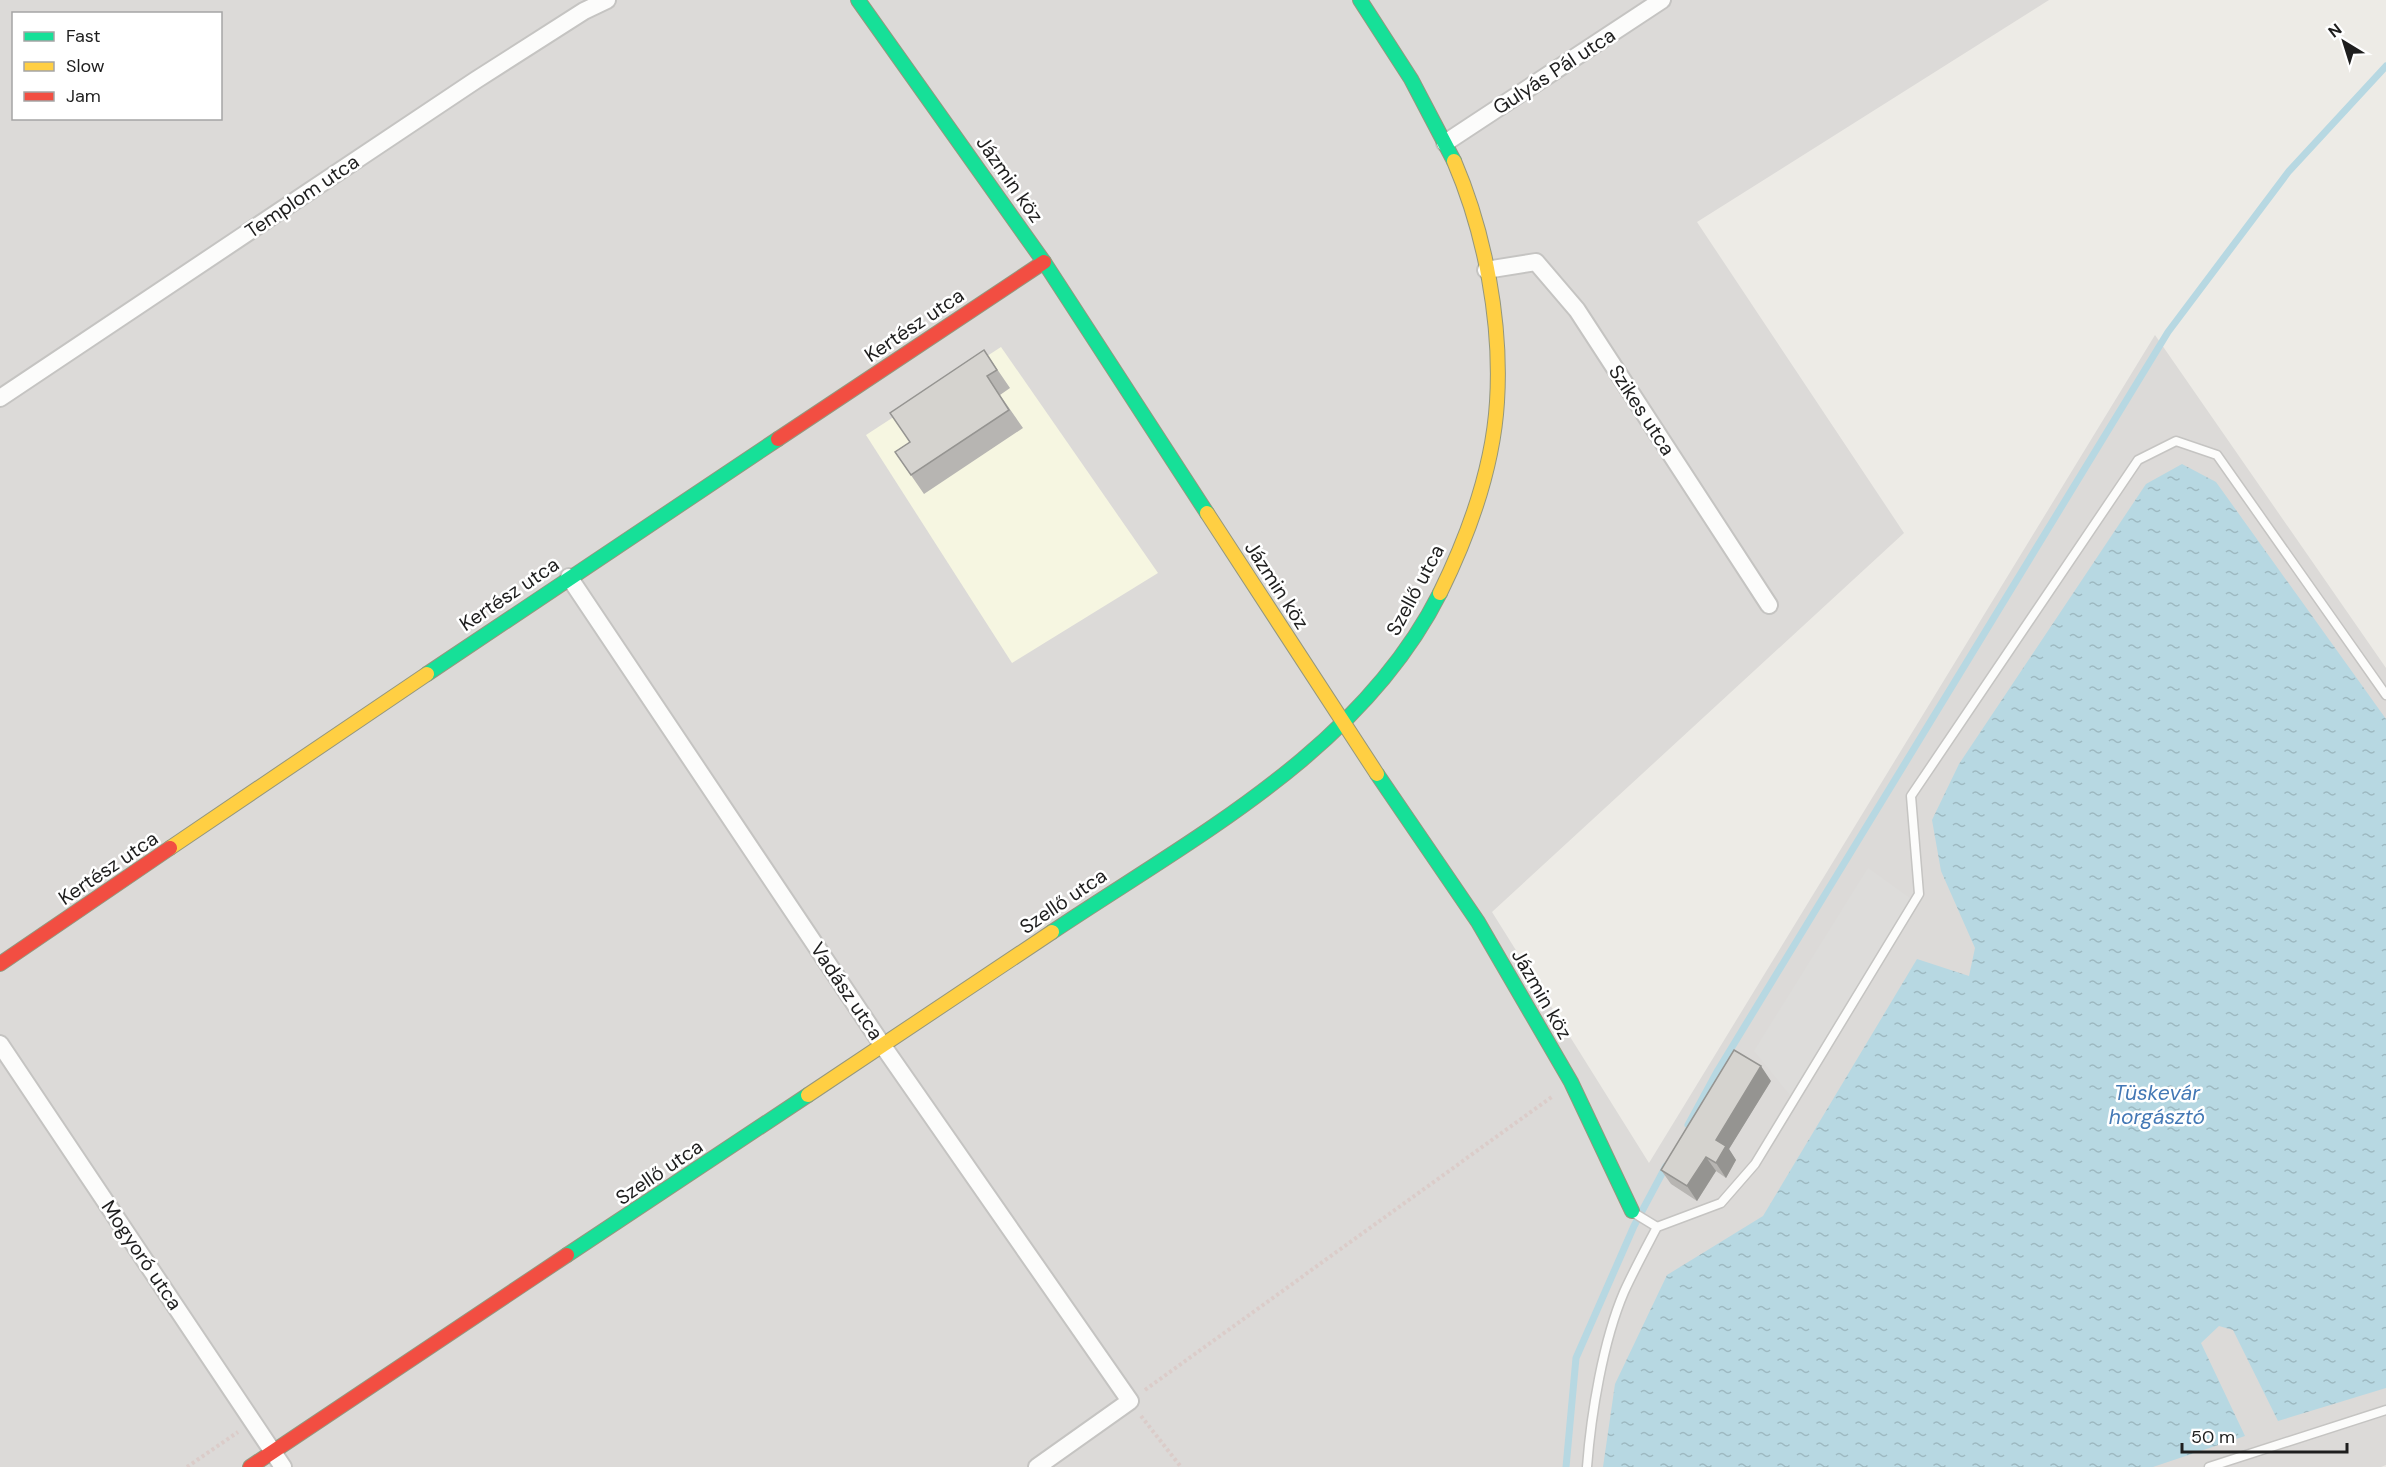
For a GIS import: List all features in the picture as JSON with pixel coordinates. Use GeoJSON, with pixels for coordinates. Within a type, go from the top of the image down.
{"type":"FeatureCollection","features":[{"type":"Feature","properties":{"kind":"street","name":"Templom utca"},"geometry":{"type":"LineString","coordinates":[[0,398],[476,80],[584,11],[607,0]]}},
{"type":"Feature","properties":{"kind":"street","name":"Jázmin köz"},"geometry":{"type":"LineString","coordinates":[[858,0],[1044,262],[1344,723],[1478,922],[1571,1082],[1632,1211]]}},
{"type":"Feature","properties":{"kind":"street"},"geometry":{"type":"LineString","coordinates":[[1360,0],[1397,55],[1445,142]]}},
{"type":"Feature","properties":{"kind":"street","name":"Gulyás Pál utca"},"geometry":{"type":"LineString","coordinates":[[1445,142],[1662,0]]}},
{"type":"Feature","properties":{"kind":"street","name":"Szellő utca"},"geometry":{"type":"LineString","coordinates":[[250,1467],[1263,791],[1344,723],[1394,668],[1436,599],[1470,524],[1489,456],[1497,401],[1494,309],[1476,219],[1445,142]]}},
{"type":"Feature","properties":{"kind":"street","name":"Kertész utca"},"geometry":{"type":"LineString","coordinates":[[0,964],[569,577],[1044,262]]}},
{"type":"Feature","properties":{"kind":"street","name":"Szikes utca"},"geometry":{"type":"LineString","coordinates":[[1486,270],[1536,262],[1577,310],[1768,605]]}},
{"type":"Feature","properties":{"kind":"street","name":"Vadász utca"},"geometry":{"type":"LineString","coordinates":[[569,577],[883,1046],[1130,1401]]}},
{"type":"Feature","properties":{"kind":"street","name":"Mogyoró utca"},"geometry":{"type":"LineString","coordinates":[[0,1044],[283,1467]]}},
{"type":"Feature","properties":{"kind":"street"},"geometry":{"type":"LineString","coordinates":[[1037,1467],[1130,1401]]}},
{"type":"Feature","properties":{"kind":"lane"},"geometry":{"type":"LineString","coordinates":[[1587,1467],[1589,1440],[1606,1355],[1623,1294],[1657,1227],[1721,1203],[1755,1164],[1919,894],[1911,796],[2138,460],[2176,441],[2217,455],[2386,695]]}},
{"type":"Feature","properties":{"kind":"lane"},"geometry":{"type":"LineString","coordinates":[[1632,1211],[1657,1227]]}},
{"type":"Feature","properties":{"kind":"lane"},"geometry":{"type":"LineString","coordinates":[[2209,1467],[2386,1410]]}},
{"type":"Feature","properties":{"kind":"path"},"geometry":{"type":"LineString","coordinates":[[1181,1467],[1130,1401],[1571,1082]]}},
{"type":"Feature","properties":{"kind":"path"},"geometry":{"type":"LineString","coordinates":[[187,1467],[253,1422]]}},
{"type":"Feature","properties":{"kind":"shaded area"},"geometry":{"type":"Polygon","coordinates":[[[0,0],[2049,0],[1697,222],[1904,533],[1492,912],[1649,1163],[2155,335],[2386,668],[2386,1465],[2381,1467],[0,1467],[0,0]]]}},
{"type":"Feature","properties":{"kind":"shaded area"},"geometry":{"type":"Polygon","coordinates":[[[1001,347],[1158,573],[1012,663],[866,435],[1001,347]]]}},
{"type":"Feature","properties":{"kind":"shaded area"},"geometry":{"type":"Polygon","coordinates":[[[1868,868],[1914,901],[1794,1100],[1754,1051],[1868,868]]]}},
{"type":"Feature","properties":{"kind":"water","name":"Tüskevár horgásztó"},"geometry":{"type":"Polygon","coordinates":[[[2182,464],[2216,482],[2386,719],[2386,1388],[2278,1421],[2233,1330],[2219,1326],[2201,1343],[2245,1436],[2153,1467],[1603,1467],[1615,1384],[1667,1275],[1763,1216],[1917,959],[1969,976],[1975,948],[1941,871],[1932,820],[1959,764],[2146,484],[2182,464]]]}},
{"type":"Feature","properties":{"kind":"building"},"geometry":{"type":"Polygon","coordinates":[[[984,350],[997,370],[987,376],[1009,410],[911,475],[895,452],[910,442],[890,413],[984,350]]]}},
{"type":"Feature","properties":{"kind":"building"},"geometry":{"type":"Polygon","coordinates":[[[1734,1050],[1761,1066],[1716,1140],[1726,1146],[1716,1163],[1706,1157],[1687,1186],[1661,1170],[1734,1050]]]}},
{"type":"Feature","properties":{"kind":"waterway"},"geometry":{"type":"LineString","coordinates":[[1688,1125],[1718,1070],[2168,332],[2289,171],[2386,66]]}},
{"type":"Feature","properties":{"kind":"waterway"},"geometry":{"type":"LineString","coordinates":[[1566,1467],[1576,1358],[1634,1226],[1666,1166]]}},
{"type":"Feature","properties":{"kind":"traffic: fast"},"geometry":{"type":"LineString","coordinates":[[858,0],[1044,262],[1207,513]]}},
{"type":"Feature","properties":{"kind":"traffic: fast"},"geometry":{"type":"LineString","coordinates":[[1360,0],[1411,79],[1454,161]]}},
{"type":"Feature","properties":{"kind":"traffic: fast"},"geometry":{"type":"LineString","coordinates":[[427,674],[778,439]]}},
{"type":"Feature","properties":{"kind":"traffic: fast"},"geometry":{"type":"LineString","coordinates":[[1052,932],[1216,824],[1270,786],[1320,744],[1366,699],[1406,649],[1440,593]]}},
{"type":"Feature","properties":{"kind":"traffic: fast"},"geometry":{"type":"LineString","coordinates":[[1377,774],[1478,922],[1571,1082],[1632,1211]]}},
{"type":"Feature","properties":{"kind":"traffic: fast"},"geometry":{"type":"LineString","coordinates":[[567,1255],[808,1095]]}},
{"type":"Feature","properties":{"kind":"traffic: slow"},"geometry":{"type":"LineString","coordinates":[[1440,593],[1470,524],[1485,475],[1495,426],[1498,372],[1494,310],[1483,248],[1454,161]]}},
{"type":"Feature","properties":{"kind":"traffic: slow"},"geometry":{"type":"LineString","coordinates":[[1207,513],[1377,774]]}},
{"type":"Feature","properties":{"kind":"traffic: slow"},"geometry":{"type":"LineString","coordinates":[[170,848],[427,674]]}},
{"type":"Feature","properties":{"kind":"traffic: slow"},"geometry":{"type":"LineString","coordinates":[[808,1095],[1052,932]]}},
{"type":"Feature","properties":{"kind":"traffic: jam"},"geometry":{"type":"LineString","coordinates":[[778,439],[1044,262]]}},
{"type":"Feature","properties":{"kind":"traffic: jam"},"geometry":{"type":"LineString","coordinates":[[0,964],[170,848]]}},
{"type":"Feature","properties":{"kind":"traffic: jam"},"geometry":{"type":"LineString","coordinates":[[250,1467],[567,1255]]}}]}
